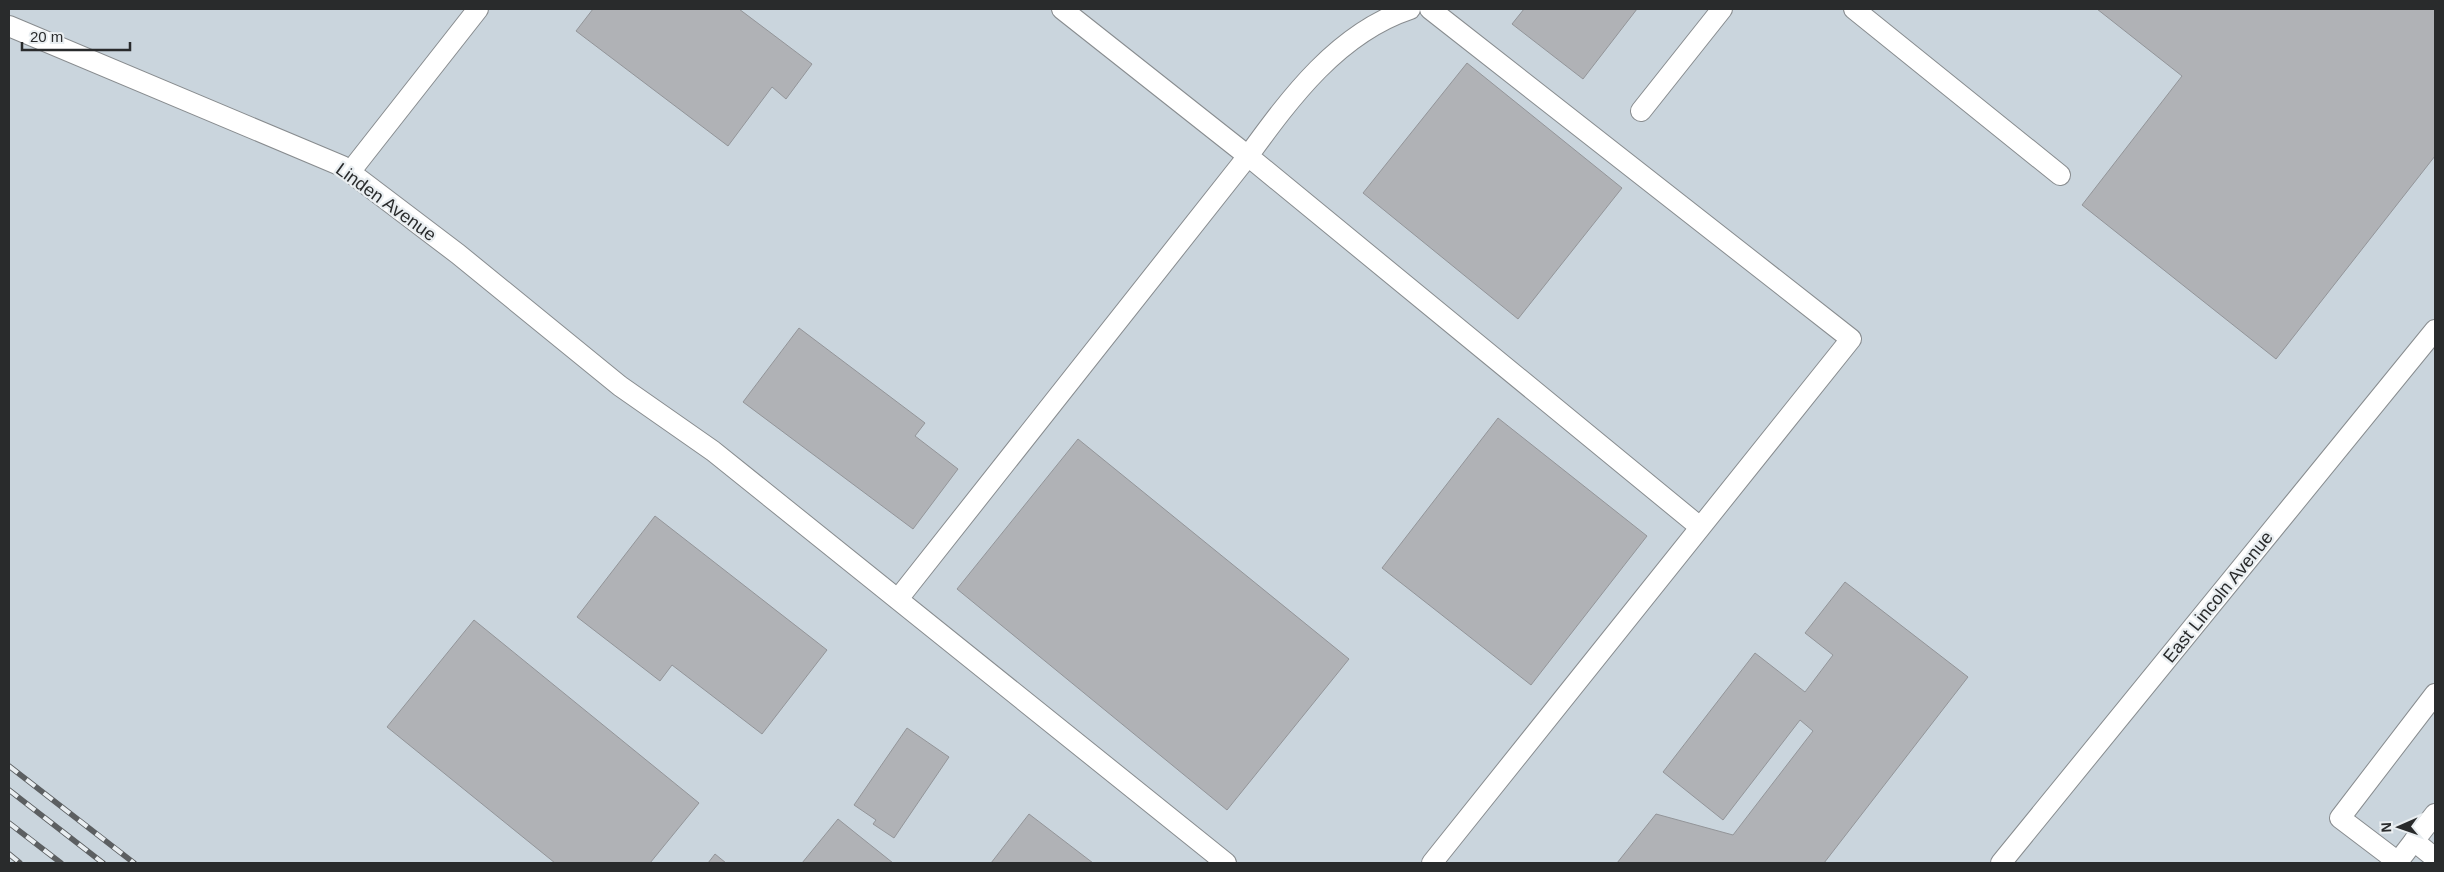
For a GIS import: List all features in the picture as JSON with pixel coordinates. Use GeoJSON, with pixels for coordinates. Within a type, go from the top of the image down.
{"type":"FeatureCollection","features":[{"type":"Feature","properties":{"kind":"lane"},"geometry":{"type":"LineString","coordinates":[[350,172],[478,9]]}},
{"type":"Feature","properties":{"kind":"lane"},"geometry":{"type":"LineString","coordinates":[[1062,9],[1248,156],[1700,527]]}},
{"type":"Feature","properties":{"kind":"lane"},"geometry":{"type":"LineString","coordinates":[[898,599],[1248,156],[1288,102],[1319,69],[1359,33],[1388,16],[1410,9]]}},
{"type":"Feature","properties":{"kind":"lane"},"geometry":{"type":"LineString","coordinates":[[1430,9],[1851,339],[1432,863]]}},
{"type":"Feature","properties":{"kind":"lane"},"geometry":{"type":"LineString","coordinates":[[1641,111],[1722,9]]}},
{"type":"Feature","properties":{"kind":"lane"},"geometry":{"type":"LineString","coordinates":[[1854,9],[2060,175]]}},
{"type":"Feature","properties":{"kind":"lane","name":"Linden Avenue"},"geometry":{"type":"LineString","coordinates":[[9,26],[342,166],[458,254],[620,386],[713,451],[1226,863]]}},
{"type":"Feature","properties":{"kind":"lane","name":"East Lincoln Avenue"},"geometry":{"type":"LineString","coordinates":[[2001,863],[2435,330]]}},
{"type":"Feature","properties":{"kind":"lane"},"geometry":{"type":"LineString","coordinates":[[2435,694],[2340,818],[2398,863],[2435,814]]}},
{"type":"Feature","properties":{"kind":"lane"},"geometry":{"type":"LineString","coordinates":[[2414,841],[2435,858]]}},
{"type":"Feature","properties":{"kind":"shaded area"},"geometry":{"type":"Polygon","coordinates":[[[9,9],[2435,9],[2435,863],[9,863],[9,9]]]}},
{"type":"Feature","properties":{"kind":"building"},"geometry":{"type":"Polygon","coordinates":[[[593,9],[739,9],[812,64],[786,99],[772,87],[728,146],[576,31],[593,9]]]}},
{"type":"Feature","properties":{"kind":"building"},"geometry":{"type":"Polygon","coordinates":[[[1524,9],[1637,9],[1583,79],[1512,24],[1524,9]]]}},
{"type":"Feature","properties":{"kind":"building"},"geometry":{"type":"Polygon","coordinates":[[[2097,9],[2435,9],[2435,156],[2276,359],[2082,205],[2182,76],[2097,9]]]}},
{"type":"Feature","properties":{"kind":"building"},"geometry":{"type":"Polygon","coordinates":[[[1467,63],[1622,188],[1518,319],[1363,193],[1467,63]]]}},
{"type":"Feature","properties":{"kind":"building"},"geometry":{"type":"Polygon","coordinates":[[[799,328],[925,423],[915,436],[958,469],[913,529],[743,402],[799,328]]]}},
{"type":"Feature","properties":{"kind":"building"},"geometry":{"type":"Polygon","coordinates":[[[1498,418],[1647,536],[1531,685],[1382,568],[1498,418]]]}},
{"type":"Feature","properties":{"kind":"building"},"geometry":{"type":"Polygon","coordinates":[[[1078,439],[1349,659],[1227,810],[957,589],[1078,439]]]}},
{"type":"Feature","properties":{"kind":"building"},"geometry":{"type":"Polygon","coordinates":[[[655,516],[827,650],[762,734],[672,665],[660,681],[577,617],[655,516]]]}},
{"type":"Feature","properties":{"kind":"building"},"geometry":{"type":"Polygon","coordinates":[[[1845,582],[1968,677],[1824,863],[1617,863],[1656,814],[1733,835],[1813,731],[1800,720],[1723,820],[1663,772],[1755,653],[1805,692],[1833,655],[1805,633],[1845,582]]]}},
{"type":"Feature","properties":{"kind":"building"},"geometry":{"type":"Polygon","coordinates":[[[474,620],[699,803],[650,863],[555,863],[387,727],[474,620]]]}},
{"type":"Feature","properties":{"kind":"building"},"geometry":{"type":"Polygon","coordinates":[[[907,728],[949,757],[894,838],[873,824],[876,820],[854,805],[907,728]]]}},
{"type":"Feature","properties":{"kind":"building"},"geometry":{"type":"Polygon","coordinates":[[[1029,814],[1093,863],[991,863],[1029,814]]]}},
{"type":"Feature","properties":{"kind":"building"},"geometry":{"type":"Polygon","coordinates":[[[838,819],[893,863],[802,863],[838,819]]]}},
{"type":"Feature","properties":{"kind":"building"},"geometry":{"type":"Polygon","coordinates":[[[715,854],[726,863],[708,863],[715,854]]]}},
{"type":"Feature","properties":{"kind":"railway"},"geometry":{"type":"LineString","coordinates":[[9,766],[134,863]]}},
{"type":"Feature","properties":{"kind":"railway"},"geometry":{"type":"LineString","coordinates":[[9,790],[103,863]]}},
{"type":"Feature","properties":{"kind":"railway"},"geometry":{"type":"LineString","coordinates":[[9,823],[61,863]]}},
{"type":"Feature","properties":{"kind":"railway"},"geometry":{"type":"LineString","coordinates":[[9,854],[20,863]]}}]}
